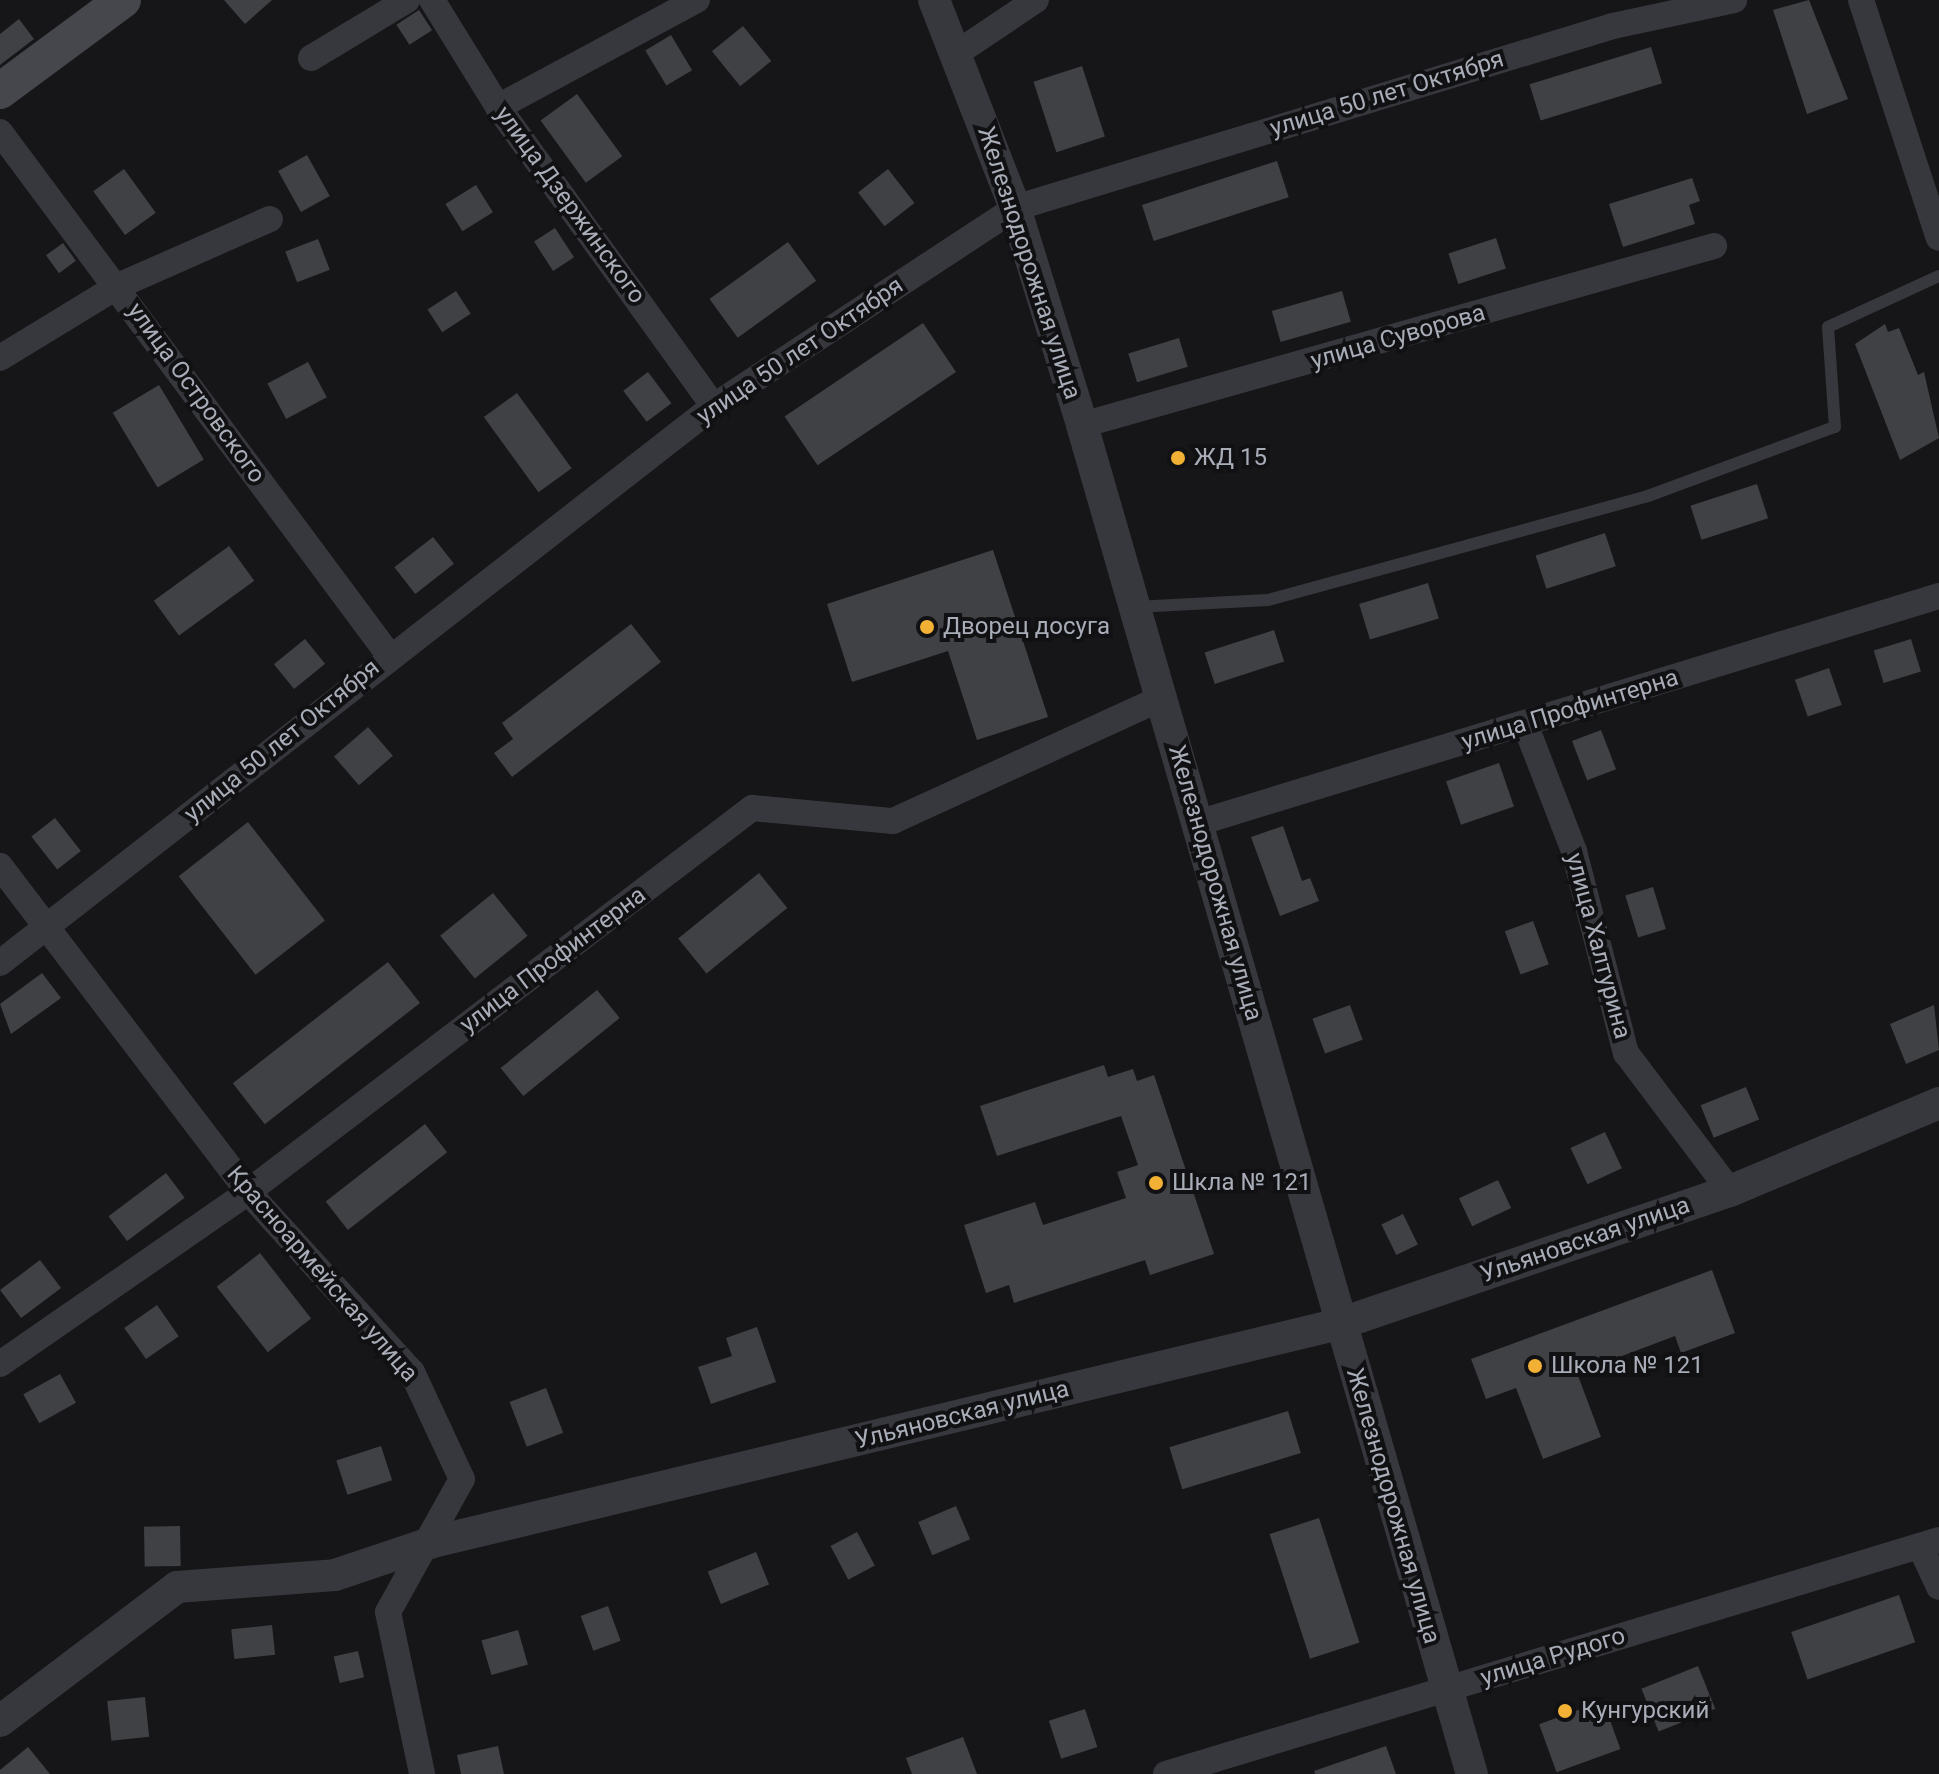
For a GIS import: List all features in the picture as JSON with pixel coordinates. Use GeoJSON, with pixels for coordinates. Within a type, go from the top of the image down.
{"type":"FeatureCollection","features":[{"type":"Feature","properties":{"kind":"main road"},"geometry":{"type":"LineString","coordinates":[[0,91],[123,0]]}},
{"type":"Feature","properties":{"kind":"street"},"geometry":{"type":"LineString","coordinates":[[311,58],[407,0]]}},
{"type":"Feature","properties":{"kind":"street","name":"улица Дзержинского"},"geometry":{"type":"LineString","coordinates":[[432,0],[498,107],[714,406]]}},
{"type":"Feature","properties":{"kind":"street"},"geometry":{"type":"LineString","coordinates":[[498,107],[697,0]]}},
{"type":"Feature","properties":{"kind":"street","name":"Железнодорожная улица"},"geometry":{"type":"LineString","coordinates":[[934,0],[1015,208],[1082,425],[1160,699],[1201,822],[1339,1324],[1472,1774]]}},
{"type":"Feature","properties":{"kind":"street"},"geometry":{"type":"LineString","coordinates":[[957,53],[1036,0]]}},
{"type":"Feature","properties":{"kind":"street","name":"улица 50 лет Октября"},"geometry":{"type":"LineString","coordinates":[[0,963],[50,927],[389,655],[714,406],[1015,208],[1613,26],[1734,0]]}},
{"type":"Feature","properties":{"kind":"street"},"geometry":{"type":"LineString","coordinates":[[1861,0],[1933,198],[1939,238]]}},
{"type":"Feature","properties":{"kind":"street","name":"улица Островского"},"geometry":{"type":"LineString","coordinates":[[0,132],[118,286],[389,655]]}},
{"type":"Feature","properties":{"kind":"street"},"geometry":{"type":"LineString","coordinates":[[0,358],[118,286],[270,219]]}},
{"type":"Feature","properties":{"kind":"street","name":"улица Суворова"},"geometry":{"type":"LineString","coordinates":[[1082,425],[1714,246]]}},
{"type":"Feature","properties":{"kind":"street","name":"улица Профинтерна"},"geometry":{"type":"LineString","coordinates":[[1201,822],[1939,596]]}},
{"type":"Feature","properties":{"kind":"street","name":"улица Профинтерна"},"geometry":{"type":"LineString","coordinates":[[0,1364],[248,1192],[752,808],[893,821],[1160,699]]}},
{"type":"Feature","properties":{"kind":"street","name":"улица Халтурина"},"geometry":{"type":"LineString","coordinates":[[1525,724],[1574,851],[1626,1053],[1730,1191]]}},
{"type":"Feature","properties":{"kind":"street","name":"Красноармейская улица"},"geometry":{"type":"LineString","coordinates":[[0,866],[50,927],[248,1192],[412,1372],[462,1479],[433,1542],[388,1612],[422,1774]]}},
{"type":"Feature","properties":{"kind":"street","name":"Ульяновская улица"},"geometry":{"type":"LineString","coordinates":[[0,1721],[177,1587],[335,1575],[433,1542],[1339,1324],[1730,1191],[1939,1103]]}},
{"type":"Feature","properties":{"kind":"street"},"geometry":{"type":"LineString","coordinates":[[1930,1543],[1939,1587]]}},
{"type":"Feature","properties":{"kind":"street","name":"улица Рудого"},"geometry":{"type":"LineString","coordinates":[[1166,1774],[1930,1543]]}},
{"type":"Feature","properties":{"kind":"lane"},"geometry":{"type":"LineString","coordinates":[[1134,607],[1268,600],[1648,496],[1835,427],[1828,327],[1939,276]]}},
{"type":"Feature","properties":{"kind":"building"},"geometry":{"type":"Polygon","coordinates":[[[224,0],[272,0],[245,24],[224,0]]]}},
{"type":"Feature","properties":{"kind":"building"},"geometry":{"type":"Polygon","coordinates":[[[1809,0],[1848,99],[1807,114],[1773,10],[1809,0]]]}},
{"type":"Feature","properties":{"kind":"building"},"geometry":{"type":"Polygon","coordinates":[[[419,10],[432,30],[409,45],[396,25],[419,10]]]}},
{"type":"Feature","properties":{"kind":"building"},"geometry":{"type":"Polygon","coordinates":[[[19,19],[34,39],[0,65],[0,34],[19,19]]]}},
{"type":"Feature","properties":{"kind":"building"},"geometry":{"type":"Polygon","coordinates":[[[743,26],[771,61],[740,86],[712,51],[743,26]]]}},
{"type":"Feature","properties":{"kind":"building"},"geometry":{"type":"Polygon","coordinates":[[[671,35],[692,70],[666,86],[645,50],[671,35]]]}},
{"type":"Feature","properties":{"kind":"building"},"geometry":{"type":"Polygon","coordinates":[[[1651,47],[1662,83],[1541,120],[1530,84],[1651,47]]]}},
{"type":"Feature","properties":{"kind":"building"},"geometry":{"type":"Polygon","coordinates":[[[1082,66],[1105,136],[1056,152],[1033,82],[1082,66]]]}},
{"type":"Feature","properties":{"kind":"building"},"geometry":{"type":"Polygon","coordinates":[[[577,94],[622,156],[586,183],[541,120],[577,94]]]}},
{"type":"Feature","properties":{"kind":"building"},"geometry":{"type":"Polygon","coordinates":[[[307,155],[330,196],[301,212],[278,171],[307,155]]]}},
{"type":"Feature","properties":{"kind":"building"},"geometry":{"type":"Polygon","coordinates":[[[1277,161],[1289,197],[1154,241],[1142,205],[1277,161]]]}},
{"type":"Feature","properties":{"kind":"building"},"geometry":{"type":"Polygon","coordinates":[[[124,169],[156,213],[125,235],[93,191],[124,169]]]}},
{"type":"Feature","properties":{"kind":"building"},"geometry":{"type":"Polygon","coordinates":[[[888,169],[914,203],[885,226],[858,192],[888,169]]]}},
{"type":"Feature","properties":{"kind":"building"},"geometry":{"type":"Polygon","coordinates":[[[1692,178],[1700,201],[1689,205],[1695,224],[1623,247],[1609,204],[1692,178]]]}},
{"type":"Feature","properties":{"kind":"building"},"geometry":{"type":"Polygon","coordinates":[[[476,185],[493,212],[462,231],[445,204],[476,185]]]}},
{"type":"Feature","properties":{"kind":"building"},"geometry":{"type":"Polygon","coordinates":[[[555,228],[574,257],[553,271],[534,242],[555,228]]]}},
{"type":"Feature","properties":{"kind":"building"},"geometry":{"type":"Polygon","coordinates":[[[1496,238],[1506,268],[1458,284],[1448,253],[1496,238]]]}},
{"type":"Feature","properties":{"kind":"building"},"geometry":{"type":"Polygon","coordinates":[[[318,239],[330,270],[297,282],[285,252],[318,239]]]}},
{"type":"Feature","properties":{"kind":"building"},"geometry":{"type":"Polygon","coordinates":[[[788,242],[816,281],[738,338],[710,299],[788,242]]]}},
{"type":"Feature","properties":{"kind":"building"},"geometry":{"type":"Polygon","coordinates":[[[63,243],[76,261],[59,273],[46,255],[63,243]]]}},
{"type":"Feature","properties":{"kind":"building"},"geometry":{"type":"Polygon","coordinates":[[[456,291],[471,314],[442,332],[427,310],[456,291]]]}},
{"type":"Feature","properties":{"kind":"building"},"geometry":{"type":"Polygon","coordinates":[[[1342,291],[1351,322],[1281,342],[1272,311],[1342,291]]]}},
{"type":"Feature","properties":{"kind":"building"},"geometry":{"type":"Polygon","coordinates":[[[923,323],[956,372],[818,465],[785,416],[923,323]]]}},
{"type":"Feature","properties":{"kind":"building"},"geometry":{"type":"Polygon","coordinates":[[[1885,324],[1888,332],[1899,328],[1918,375],[1924,372],[1939,438],[1900,460],[1855,344],[1885,324]]]}},
{"type":"Feature","properties":{"kind":"building"},"geometry":{"type":"Polygon","coordinates":[[[1179,338],[1188,367],[1137,382],[1128,353],[1179,338]]]}},
{"type":"Feature","properties":{"kind":"building"},"geometry":{"type":"Polygon","coordinates":[[[308,362],[327,397],[286,419],[267,384],[308,362]]]}},
{"type":"Feature","properties":{"kind":"building"},"geometry":{"type":"Polygon","coordinates":[[[648,372],[671,403],[647,422],[623,391],[648,372]]]}},
{"type":"Feature","properties":{"kind":"building"},"geometry":{"type":"Polygon","coordinates":[[[159,385],[204,460],[158,487],[113,413],[159,385]]]}},
{"type":"Feature","properties":{"kind":"building"},"geometry":{"type":"Polygon","coordinates":[[[517,393],[572,468],[538,492],[484,417],[517,393]]]}},
{"type":"Feature","properties":{"kind":"building"},"geometry":{"type":"Polygon","coordinates":[[[1757,484],[1768,518],[1702,540],[1690,506],[1757,484]]]}},
{"type":"Feature","properties":{"kind":"building"},"geometry":{"type":"Polygon","coordinates":[[[1605,533],[1616,566],[1546,589],[1536,556],[1605,533]]]}},
{"type":"Feature","properties":{"kind":"building"},"geometry":{"type":"Polygon","coordinates":[[[433,537],[454,564],[415,594],[394,567],[433,537]]]}},
{"type":"Feature","properties":{"kind":"building"},"geometry":{"type":"Polygon","coordinates":[[[229,546],[254,581],[179,635],[154,601],[229,546]]]}},
{"type":"Feature","properties":{"kind":"building","name":"Дворец досуга"},"geometry":{"type":"Polygon","coordinates":[[[993,550],[1048,717],[977,740],[948,651],[852,682],[827,604],[993,550]]]}},
{"type":"Feature","properties":{"kind":"building"},"geometry":{"type":"Polygon","coordinates":[[[1428,583],[1439,618],[1370,639],[1359,604],[1428,583]]]}},
{"type":"Feature","properties":{"kind":"building"},"geometry":{"type":"Polygon","coordinates":[[[631,624],[661,662],[512,777],[494,753],[513,739],[502,723],[631,624]]]}},
{"type":"Feature","properties":{"kind":"building"},"geometry":{"type":"Polygon","coordinates":[[[1274,630],[1284,661],[1215,684],[1205,653],[1274,630]]]}},
{"type":"Feature","properties":{"kind":"building"},"geometry":{"type":"Polygon","coordinates":[[[305,639],[325,664],[294,689],[274,664],[305,639]]]}},
{"type":"Feature","properties":{"kind":"building"},"geometry":{"type":"Polygon","coordinates":[[[1911,639],[1921,672],[1884,683],[1874,650],[1911,639]]]}},
{"type":"Feature","properties":{"kind":"building"},"geometry":{"type":"Polygon","coordinates":[[[1829,668],[1842,705],[1808,717],[1795,680],[1829,668]]]}},
{"type":"Feature","properties":{"kind":"building"},"geometry":{"type":"Polygon","coordinates":[[[368,727],[393,756],[359,785],[334,757],[368,727]]]}},
{"type":"Feature","properties":{"kind":"building"},"geometry":{"type":"Polygon","coordinates":[[[1601,730],[1616,769],[1587,780],[1572,741],[1601,730]]]}},
{"type":"Feature","properties":{"kind":"building"},"geometry":{"type":"Polygon","coordinates":[[[1499,763],[1514,806],[1461,825],[1446,781],[1499,763]]]}},
{"type":"Feature","properties":{"kind":"building"},"geometry":{"type":"Polygon","coordinates":[[[55,818],[81,851],[57,870],[31,836],[55,818]]]}},
{"type":"Feature","properties":{"kind":"building"},"geometry":{"type":"Polygon","coordinates":[[[248,822],[325,921],[256,975],[179,876],[248,822]]]}},
{"type":"Feature","properties":{"kind":"building"},"geometry":{"type":"Polygon","coordinates":[[[1283,826],[1302,881],[1310,878],[1319,901],[1280,916],[1251,837],[1283,826]]]}},
{"type":"Feature","properties":{"kind":"building"},"geometry":{"type":"Polygon","coordinates":[[[759,873],[787,908],[706,973],[678,938],[759,873]]]}},
{"type":"Feature","properties":{"kind":"building"},"geometry":{"type":"Polygon","coordinates":[[[1653,887],[1666,929],[1638,938],[1625,895],[1653,887]]]}},
{"type":"Feature","properties":{"kind":"building"},"geometry":{"type":"Polygon","coordinates":[[[493,893],[528,936],[475,979],[440,936],[493,893]]]}},
{"type":"Feature","properties":{"kind":"building"},"geometry":{"type":"Polygon","coordinates":[[[1533,921],[1549,964],[1521,974],[1505,931],[1533,921]]]}},
{"type":"Feature","properties":{"kind":"building"},"geometry":{"type":"Polygon","coordinates":[[[388,962],[420,1003],[265,1124],[233,1083],[388,962]]]}},
{"type":"Feature","properties":{"kind":"building"},"geometry":{"type":"Polygon","coordinates":[[[42,973],[61,998],[11,1034],[0,1004],[42,973]]]}},
{"type":"Feature","properties":{"kind":"building"},"geometry":{"type":"Polygon","coordinates":[[[597,990],[620,1018],[523,1096],[501,1068],[597,990]]]}},
{"type":"Feature","properties":{"kind":"building"},"geometry":{"type":"Polygon","coordinates":[[[1350,1005],[1363,1040],[1325,1053],[1312,1019],[1350,1005]]]}},
{"type":"Feature","properties":{"kind":"building"},"geometry":{"type":"Polygon","coordinates":[[[1934,1005],[1939,1050],[1906,1064],[1890,1024],[1934,1005]]]}},
{"type":"Feature","properties":{"kind":"building","name":"Шкла № 121"},"geometry":{"type":"Polygon","coordinates":[[[1104,1065],[1108,1077],[1133,1069],[1137,1081],[1154,1075],[1214,1254],[1150,1275],[1145,1260],[1014,1303],[1009,1285],[986,1293],[964,1225],[1035,1202],[1043,1225],[1126,1198],[1117,1172],[1138,1165],[1121,1116],[997,1156],[980,1106],[1104,1065]]]}},
{"type":"Feature","properties":{"kind":"building"},"geometry":{"type":"Polygon","coordinates":[[[1746,1087],[1759,1119],[1714,1138],[1701,1105],[1746,1087]]]}},
{"type":"Feature","properties":{"kind":"building"},"geometry":{"type":"Polygon","coordinates":[[[425,1124],[447,1152],[348,1230],[326,1202],[425,1124]]]}},
{"type":"Feature","properties":{"kind":"building"},"geometry":{"type":"Polygon","coordinates":[[[1605,1132],[1622,1168],[1587,1184],[1571,1148],[1605,1132]]]}},
{"type":"Feature","properties":{"kind":"building"},"geometry":{"type":"Polygon","coordinates":[[[166,1173],[185,1198],[127,1241],[108,1216],[166,1173]]]}},
{"type":"Feature","properties":{"kind":"building"},"geometry":{"type":"Polygon","coordinates":[[[1498,1180],[1511,1208],[1472,1226],[1459,1198],[1498,1180]]]}},
{"type":"Feature","properties":{"kind":"building"},"geometry":{"type":"Polygon","coordinates":[[[1403,1214],[1418,1245],[1396,1255],[1381,1225],[1403,1214]]]}},
{"type":"Feature","properties":{"kind":"building"},"geometry":{"type":"Polygon","coordinates":[[[260,1253],[311,1318],[268,1352],[217,1287],[260,1253]]]}},
{"type":"Feature","properties":{"kind":"building"},"geometry":{"type":"Polygon","coordinates":[[[40,1260],[61,1288],[21,1318],[0,1290],[40,1260]]]}},
{"type":"Feature","properties":{"kind":"building","name":"Школа № 121"},"geometry":{"type":"Polygon","coordinates":[[[1712,1270],[1735,1333],[1681,1353],[1675,1336],[1577,1373],[1601,1437],[1543,1459],[1516,1388],[1486,1399],[1471,1359],[1712,1270]]]}},
{"type":"Feature","properties":{"kind":"building"},"geometry":{"type":"Polygon","coordinates":[[[157,1305],[179,1336],[146,1359],[124,1328],[157,1305]]]}},
{"type":"Feature","properties":{"kind":"building"},"geometry":{"type":"Polygon","coordinates":[[[757,1327],[776,1382],[711,1404],[698,1367],[732,1356],[726,1338],[757,1327]]]}},
{"type":"Feature","properties":{"kind":"building"},"geometry":{"type":"Polygon","coordinates":[[[60,1374],[76,1403],[39,1423],[23,1394],[60,1374]]]}},
{"type":"Feature","properties":{"kind":"building"},"geometry":{"type":"Polygon","coordinates":[[[546,1388],[563,1433],[527,1447],[510,1402],[546,1388]]]}},
{"type":"Feature","properties":{"kind":"building"},"geometry":{"type":"Polygon","coordinates":[[[1288,1411],[1301,1453],[1182,1489],[1169,1447],[1288,1411]]]}},
{"type":"Feature","properties":{"kind":"building"},"geometry":{"type":"Polygon","coordinates":[[[381,1446],[392,1480],[347,1495],[336,1461],[381,1446]]]}},
{"type":"Feature","properties":{"kind":"building"},"geometry":{"type":"Polygon","coordinates":[[[956,1506],[970,1539],[932,1555],[918,1522],[956,1506]]]}},
{"type":"Feature","properties":{"kind":"building"},"geometry":{"type":"Polygon","coordinates":[[[1319,1518],[1359,1643],[1310,1659],[1270,1534],[1319,1518]]]}},
{"type":"Feature","properties":{"kind":"building"},"geometry":{"type":"Polygon","coordinates":[[[180,1526],[181,1566],[145,1567],[144,1527],[180,1526]]]}},
{"type":"Feature","properties":{"kind":"building"},"geometry":{"type":"Polygon","coordinates":[[[857,1532],[875,1566],[848,1580],[831,1546],[857,1532]]]}},
{"type":"Feature","properties":{"kind":"building"},"geometry":{"type":"Polygon","coordinates":[[[756,1552],[769,1584],[721,1604],[708,1571],[756,1552]]]}},
{"type":"Feature","properties":{"kind":"building"},"geometry":{"type":"Polygon","coordinates":[[[1899,1595],[1915,1642],[1807,1679],[1791,1632],[1899,1595]]]}},
{"type":"Feature","properties":{"kind":"building"},"geometry":{"type":"Polygon","coordinates":[[[608,1606],[621,1641],[593,1651],[581,1616],[608,1606]]]}},
{"type":"Feature","properties":{"kind":"building"},"geometry":{"type":"Polygon","coordinates":[[[272,1625],[275,1655],[234,1659],[231,1629],[272,1625]]]}},
{"type":"Feature","properties":{"kind":"building"},"geometry":{"type":"Polygon","coordinates":[[[518,1630],[528,1665],[491,1675],[481,1640],[518,1630]]]}},
{"type":"Feature","properties":{"kind":"building"},"geometry":{"type":"Polygon","coordinates":[[[358,1651],[364,1677],[340,1683],[334,1657],[358,1651]]]}},
{"type":"Feature","properties":{"kind":"building"},"geometry":{"type":"Polygon","coordinates":[[[1698,1666],[1715,1709],[1659,1732],[1641,1689],[1698,1666]]]}},
{"type":"Feature","properties":{"kind":"building"},"geometry":{"type":"Polygon","coordinates":[[[145,1697],[149,1737],[111,1741],[107,1701],[145,1697]]]}},
{"type":"Feature","properties":{"kind":"building"},"geometry":{"type":"Polygon","coordinates":[[[1603,1701],[1620,1749],[1557,1772],[1539,1724],[1603,1701]]]}},
{"type":"Feature","properties":{"kind":"building"},"geometry":{"type":"Polygon","coordinates":[[[1085,1709],[1097,1747],[1061,1759],[1049,1721],[1085,1709]]]}},
{"type":"Feature","properties":{"kind":"building"},"geometry":{"type":"Polygon","coordinates":[[[963,1737],[977,1774],[912,1774],[906,1758],[963,1737]]]}},
{"type":"Feature","properties":{"kind":"building"},"geometry":{"type":"Polygon","coordinates":[[[498,1746],[504,1774],[461,1774],[457,1755],[498,1746]]]}},
{"type":"Feature","properties":{"kind":"building"},"geometry":{"type":"Polygon","coordinates":[[[1386,1746],[1396,1774],[1315,1774],[1314,1771],[1386,1746]]]}},
{"type":"Feature","properties":{"kind":"building"},"geometry":{"type":"Polygon","coordinates":[[[28,1747],[50,1774],[0,1774],[0,1770],[28,1747]]]}},
{"type":"Feature","properties":{"kind":"place","name":"ЖД 15"},"geometry":{"type":"Point","coordinates":[1178,458]}},
{"type":"Feature","properties":{"kind":"place","name":"Дворец досуга"},"geometry":{"type":"Point","coordinates":[927,627]}},
{"type":"Feature","properties":{"kind":"place","name":"Шкла № 121"},"geometry":{"type":"Point","coordinates":[1156,1183]}},
{"type":"Feature","properties":{"kind":"place","name":"Школа № 121"},"geometry":{"type":"Point","coordinates":[1535,1366]}},
{"type":"Feature","properties":{"kind":"place","name":"Кунгурский"},"geometry":{"type":"Point","coordinates":[1565,1711]}}]}
